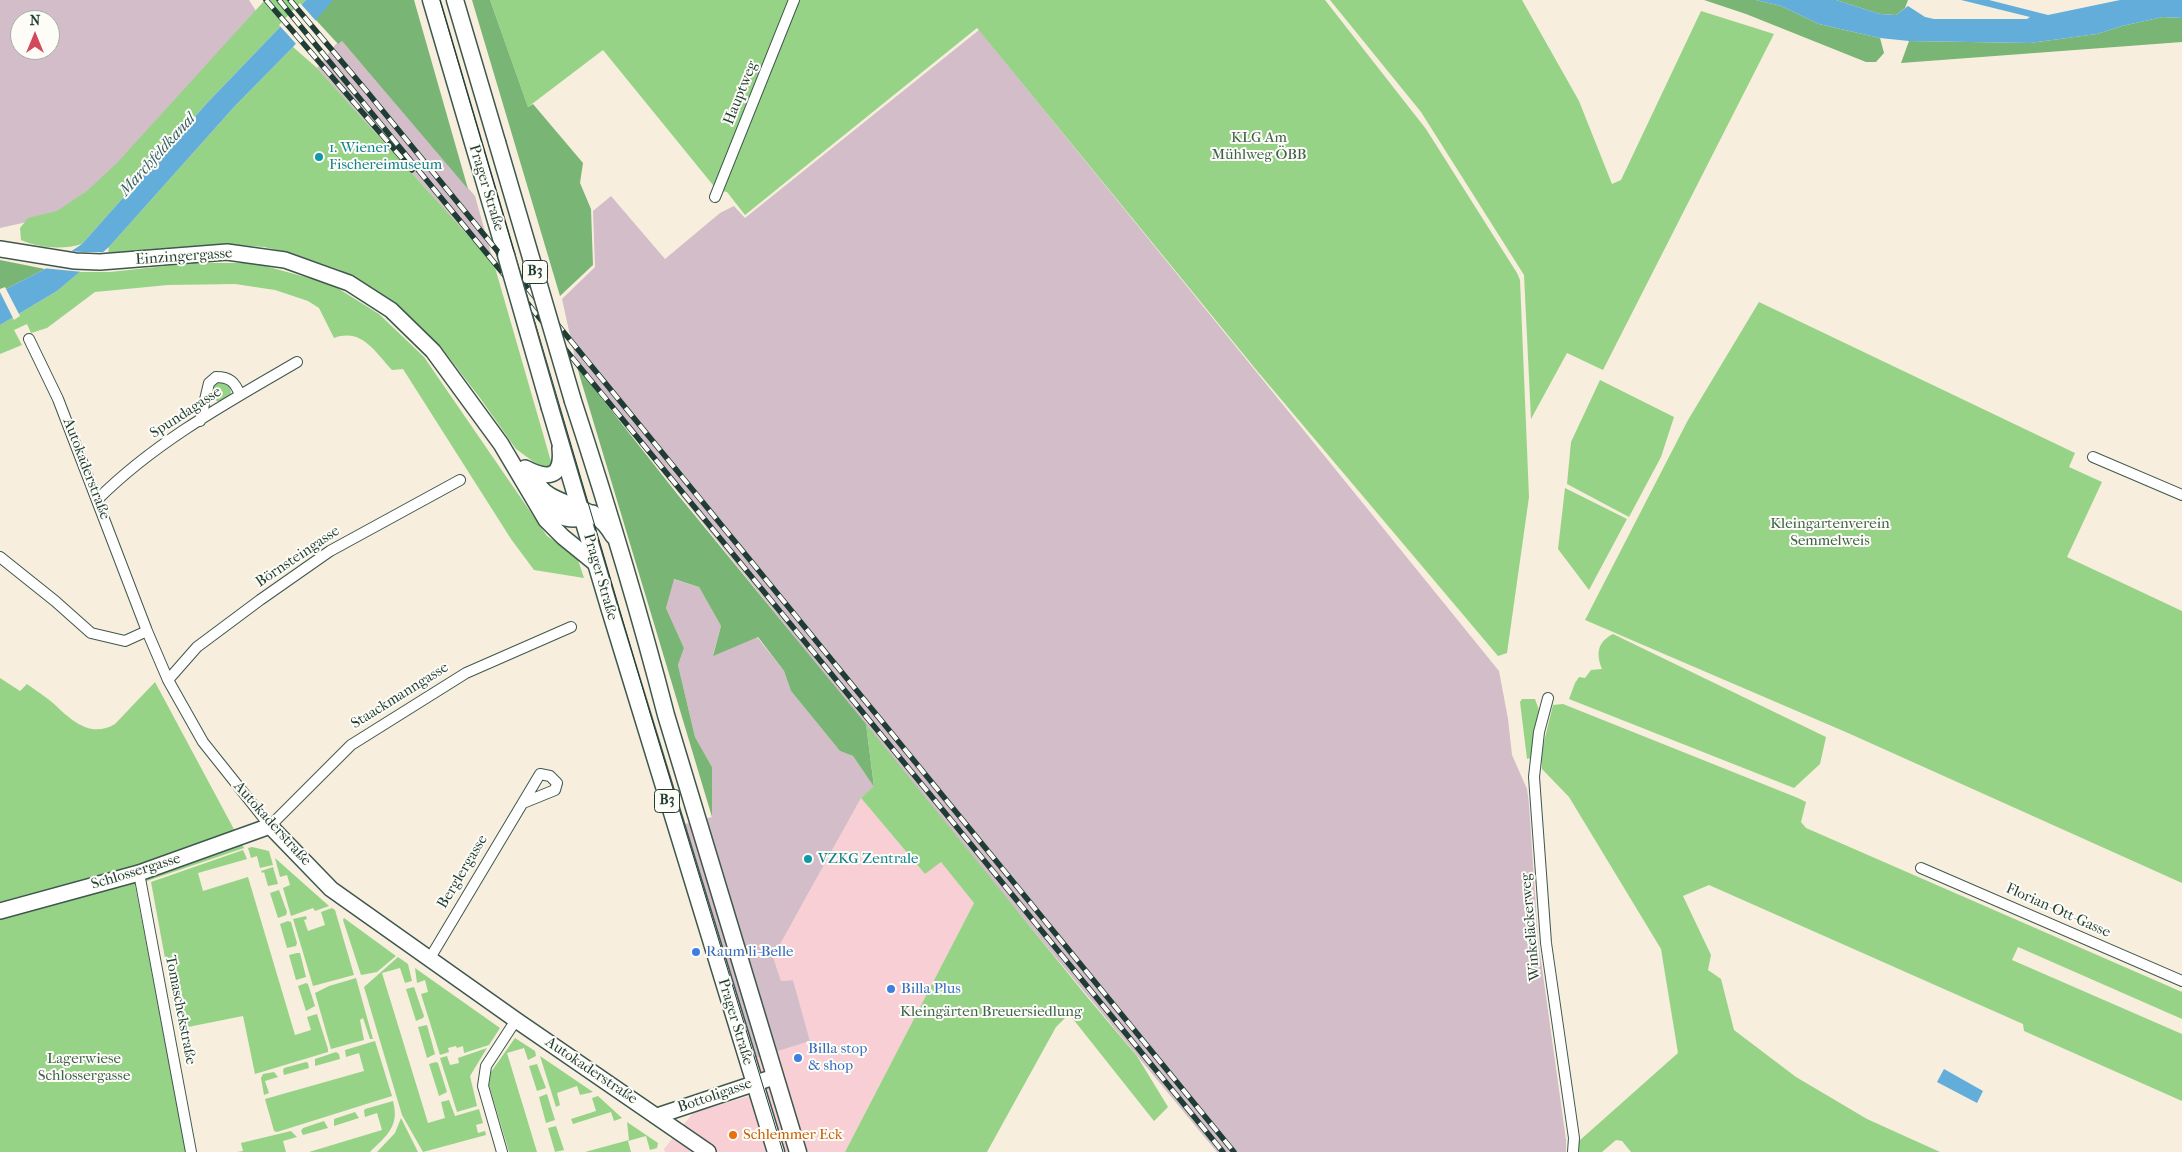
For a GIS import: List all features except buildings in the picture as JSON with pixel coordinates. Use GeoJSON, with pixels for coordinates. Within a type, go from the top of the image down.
{"type":"FeatureCollection","features":[{"type":"Feature","properties":{"kind":"main road","name":"Prager Straße"},"geometry":{"type":"LineString","coordinates":[[431,0],[550,408],[586,514],[595,563],[764,1080],[798,1152]]}},
{"type":"Feature","properties":{"kind":"main road","name":"Prager Straße"},"geometry":{"type":"LineString","coordinates":[[455,0],[573,401],[601,488],[666,715],[764,1080],[776,1152]]}},
{"type":"Feature","properties":{"kind":"main road","name":"Einzingergasse"},"geometry":{"type":"LineString","coordinates":[[0,241],[31,254]]}},
{"type":"Feature","properties":{"kind":"main road","name":"Einzingergasse"},"geometry":{"type":"LineString","coordinates":[[0,249],[75,261],[122,262],[227,252],[285,260],[349,283],[391,310],[433,351],[501,444],[546,520],[563,537],[595,563]]}},
{"type":"Feature","properties":{"kind":"main road","name":"Einzingergasse"},"geometry":{"type":"LineString","coordinates":[[525,468],[539,475],[547,476],[554,474],[560,466],[560,439]]}},
{"type":"Feature","properties":{"kind":"main road","name":"Einzingergasse"},"geometry":{"type":"LineString","coordinates":[[501,444],[525,468],[538,486],[550,495],[607,526],[618,546]]}},
{"type":"Feature","properties":{"kind":"main road"},"geometry":{"type":"LineString","coordinates":[[586,514],[598,501],[601,488]]}},
{"type":"Feature","properties":{"kind":"main road","name":"Einzingergasse"},"geometry":{"type":"LineString","coordinates":[[535,502],[562,518],[572,520],[586,514]]}},
{"type":"Feature","properties":{"kind":"main road","name":"Schlossergasse"},"geometry":{"type":"LineString","coordinates":[[0,911],[139,873],[270,826]]}},
{"type":"Feature","properties":{"kind":"main road","name":"Autokaderstraße"},"geometry":{"type":"LineString","coordinates":[[270,826],[332,889],[516,1020],[708,1152]]}},
{"type":"Feature","properties":{"kind":"main road","name":"Bottoligasse"},"geometry":{"type":"LineString","coordinates":[[657,1116],[764,1080]]}},
{"type":"Feature","properties":{"kind":"street","name":"Hauptweg"},"geometry":{"type":"LineString","coordinates":[[715,196],[794,0]]}},
{"type":"Feature","properties":{"kind":"street","name":"Autokaderstraße"},"geometry":{"type":"LineString","coordinates":[[29,339],[58,399],[98,499],[147,631],[168,680],[203,742],[270,826]]}},
{"type":"Feature","properties":{"kind":"street","name":"Spundagasse"},"geometry":{"type":"LineString","coordinates":[[98,499],[121,476],[166,443],[240,395],[297,362]]}},
{"type":"Feature","properties":{"kind":"street"},"geometry":{"type":"LineString","coordinates":[[200,421],[209,383],[216,377],[230,379],[240,395]]}},
{"type":"Feature","properties":{"kind":"street"},"geometry":{"type":"LineString","coordinates":[[2093,457],[2182,495]]}},
{"type":"Feature","properties":{"kind":"street","name":"Börnsteingasse"},"geometry":{"type":"LineString","coordinates":[[168,680],[197,648],[330,550],[460,480]]}},
{"type":"Feature","properties":{"kind":"street"},"geometry":{"type":"LineString","coordinates":[[0,557],[55,600],[90,633],[125,642],[147,631]]}},
{"type":"Feature","properties":{"kind":"street","name":"Staackmanngasse"},"geometry":{"type":"LineString","coordinates":[[270,826],[351,745],[466,673],[571,627]]}},
{"type":"Feature","properties":{"kind":"street","name":"Winkeläckerweg"},"geometry":{"type":"LineString","coordinates":[[1548,698],[1539,732],[1534,777],[1546,942],[1574,1138],[1573,1152]]}},
{"type":"Feature","properties":{"kind":"street","name":"Berglergasse"},"geometry":{"type":"LineString","coordinates":[[430,958],[522,803]]}},
{"type":"Feature","properties":{"kind":"street","name":"Florian-Ott-Gasse"},"geometry":{"type":"LineString","coordinates":[[1921,868],[2182,981]]}},
{"type":"Feature","properties":{"kind":"street","name":"Tomaschekstraße"},"geometry":{"type":"LineString","coordinates":[[139,873],[191,1152]]}},
{"type":"Feature","properties":{"kind":"street"},"geometry":{"type":"LineString","coordinates":[[502,1152],[483,1086],[486,1066],[516,1020]]}},
{"type":"Feature","properties":{"kind":"shaded area"},"geometry":{"type":"Polygon","coordinates":[[[0,0],[249,0],[256,11],[74,224],[58,215],[0,228],[0,0]]]}},
{"type":"Feature","properties":{"kind":"shaded area"},"geometry":{"type":"Polygon","coordinates":[[[979,30],[1499,671],[1508,719],[1512,755],[1527,789],[1538,939],[1566,1140],[1566,1152],[1217,1152],[946,825],[577,367],[562,299],[595,267],[593,211],[611,196],[665,259],[720,213],[734,206],[745,218],[979,30]]]}},
{"type":"Feature","properties":{"kind":"shaded area"},"geometry":{"type":"Polygon","coordinates":[[[342,41],[475,196],[494,264],[317,68],[336,44],[342,41]]]}},
{"type":"Feature","properties":{"kind":"shaded area"},"geometry":{"type":"Polygon","coordinates":[[[673,579],[699,587],[721,626],[713,655],[757,637],[784,671],[791,691],[840,751],[853,756],[874,787],[861,798],[773,957],[781,981],[793,980],[810,1041],[756,1058],[685,824],[712,817],[712,767],[695,737],[678,665],[684,648],[666,608],[673,579]]]}},
{"type":"Feature","properties":{"kind":"shaded area"},"geometry":{"type":"Polygon","coordinates":[[[861,798],[925,874],[941,861],[974,903],[845,1152],[665,1152],[664,1149],[693,1113],[766,1091],[756,1058],[810,1041],[793,980],[781,981],[773,957],[861,798]]]}},
{"type":"Feature","properties":{"kind":"green space"},"geometry":{"type":"Polygon","coordinates":[[[265,0],[306,0],[208,102],[82,244],[67,247],[51,247],[35,245],[21,240],[20,228],[28,218],[57,211],[87,191],[117,163],[265,0]]]}},
{"type":"Feature","properties":{"kind":"green space"},"geometry":{"type":"Polygon","coordinates":[[[332,0],[414,0],[468,189],[342,41],[338,44],[315,19],[332,0]]]}},
{"type":"Feature","properties":{"kind":"green space"},"geometry":{"type":"Polygon","coordinates":[[[472,0],[490,0],[528,107],[533,104],[583,163],[580,183],[591,209],[593,265],[560,296],[472,0]]]}},
{"type":"Feature","properties":{"kind":"green space","name":"KLG Am Mühlweg ÖBB"},"geometry":{"type":"Polygon","coordinates":[[[490,0],[1325,0],[1426,129],[1520,280],[1529,497],[1507,653],[1498,656],[1258,372],[977,28],[745,215],[727,192],[717,190],[603,50],[528,107],[490,0]]]}},
{"type":"Feature","properties":{"kind":"green space"},"geometry":{"type":"Polygon","coordinates":[[[1330,0],[1522,0],[1579,101],[1612,184],[1621,180],[1701,11],[1774,34],[1603,370],[1567,353],[1531,419],[1524,275],[1421,112],[1330,0]]]}},
{"type":"Feature","properties":{"kind":"green space"},"geometry":{"type":"Polygon","coordinates":[[[1704,0],[1756,0],[1781,6],[1819,24],[1880,38],[1884,53],[1876,62],[1866,62],[1746,14],[1704,0]]]}},
{"type":"Feature","properties":{"kind":"green space"},"geometry":{"type":"Polygon","coordinates":[[[1836,0],[1908,0],[1905,8],[1896,15],[1880,14],[1836,0]]]}},
{"type":"Feature","properties":{"kind":"green space"},"geometry":{"type":"Polygon","coordinates":[[[2163,17],[2182,18],[2182,42],[1901,63],[1909,41],[2030,43],[2097,34],[2122,26],[2163,17]]]}},
{"type":"Feature","properties":{"kind":"green space"},"geometry":{"type":"Polygon","coordinates":[[[293,47],[317,68],[494,264],[552,465],[542,468],[516,449],[444,351],[399,307],[340,270],[291,253],[264,247],[223,244],[108,253],[109,247],[234,107],[293,47]]]}},
{"type":"Feature","properties":{"kind":"green space"},"geometry":{"type":"Polygon","coordinates":[[[0,260],[45,269],[0,292],[0,260]]]}},
{"type":"Feature","properties":{"kind":"green space"},"geometry":{"type":"Polygon","coordinates":[[[193,263],[254,263],[331,284],[379,314],[424,357],[547,536],[576,554],[584,578],[534,570],[511,539],[403,369],[392,370],[367,343],[360,339],[352,336],[334,338],[319,308],[308,301],[275,290],[235,284],[168,285],[95,292],[47,328],[31,333],[27,324],[14,330],[22,345],[0,354],[0,325],[57,291],[79,272],[110,272],[193,263]]]}},
{"type":"Feature","properties":{"kind":"green space","name":"Kleingartenverein Semmelweis"},"geometry":{"type":"Polygon","coordinates":[[[1759,302],[2075,453],[2069,467],[2102,482],[2067,557],[2182,611],[2182,883],[1848,733],[1585,620],[1688,420],[1759,302]]]}},
{"type":"Feature","properties":{"kind":"green space"},"geometry":{"type":"Polygon","coordinates":[[[577,367],[678,495],[866,724],[874,787],[853,756],[840,751],[791,691],[784,671],[758,637],[713,656],[721,626],[699,587],[674,579],[666,608],[684,648],[678,665],[695,737],[712,767],[712,817],[577,367]]]}},
{"type":"Feature","properties":{"kind":"green space"},"geometry":{"type":"Polygon","coordinates":[[[1600,380],[1674,417],[1661,457],[1629,517],[1567,484],[1571,442],[1600,380]]]}},
{"type":"Feature","properties":{"kind":"green space"},"geometry":{"type":"Polygon","coordinates":[[[221,382],[228,385],[231,392],[228,399],[221,402],[214,399],[211,392],[214,385],[221,382]]]}},
{"type":"Feature","properties":{"kind":"green space"},"geometry":{"type":"Polygon","coordinates":[[[1565,488],[1627,519],[1589,590],[1558,549],[1565,488]]]}},
{"type":"Feature","properties":{"kind":"green space"},"geometry":{"type":"Polygon","coordinates":[[[1613,634],[1826,737],[1820,764],[1794,788],[1569,699],[1579,677],[1585,678],[1591,670],[1602,669],[1599,649],[1604,641],[1613,634]]]}},
{"type":"Feature","properties":{"kind":"green space","name":"Lagerwiese Schlossergasse"},"geometry":{"type":"Polygon","coordinates":[[[0,678],[20,691],[27,684],[50,700],[73,721],[89,728],[97,729],[115,724],[155,682],[244,848],[135,885],[186,1152],[0,1152],[0,678]]]}},
{"type":"Feature","properties":{"kind":"green space"},"geometry":{"type":"Polygon","coordinates":[[[1522,699],[1535,699],[1540,713],[1531,758],[1527,759],[1520,702],[1522,699]]]}},
{"type":"Feature","properties":{"kind":"green space"},"geometry":{"type":"Polygon","coordinates":[[[1563,704],[1798,798],[1806,802],[1801,822],[1806,828],[2182,992],[2182,1019],[2018,947],[2012,960],[2182,1034],[2182,1101],[2024,1031],[2023,1024],[1709,885],[1683,896],[1711,955],[1708,970],[1721,979],[1734,1030],[1796,1077],[1867,1119],[1940,1152],[1631,1152],[1622,1141],[1616,1140],[1602,1152],[1578,1152],[1579,1141],[1678,1053],[1661,949],[1569,797],[1542,769],[1541,754],[1553,705],[1563,704]]]}},
{"type":"Feature","properties":{"kind":"green space","name":"Kleingärten Breuersiedlung"},"geometry":{"type":"Polygon","coordinates":[[[866,724],[1137,1056],[1168,1107],[1154,1121],[1069,1014],[1056,1027],[987,1152],[845,1152],[974,903],[941,862],[925,874],[861,798],[874,786],[866,724]]]}},
{"type":"Feature","properties":{"kind":"green space"},"geometry":{"type":"Polygon","coordinates":[[[252,847],[269,851],[273,865],[260,868],[257,856],[251,858],[248,848],[252,847]]]}},
{"type":"Feature","properties":{"kind":"green space"},"geometry":{"type":"Polygon","coordinates":[[[243,850],[247,859],[198,873],[203,891],[248,877],[295,1035],[311,1030],[307,1017],[317,1014],[328,1049],[328,1052],[255,1074],[243,1016],[178,1029],[151,882],[243,850]]]}},
{"type":"Feature","properties":{"kind":"green space"},"geometry":{"type":"Polygon","coordinates":[[[275,858],[329,906],[315,911],[313,908],[291,916],[283,888],[290,885],[287,875],[280,877],[275,858]]]}},
{"type":"Feature","properties":{"kind":"green space"},"geometry":{"type":"Polygon","coordinates":[[[273,867],[278,884],[268,886],[264,872],[262,873],[261,871],[273,867]]]}},
{"type":"Feature","properties":{"kind":"green space"},"geometry":{"type":"Polygon","coordinates":[[[279,890],[287,912],[286,915],[278,918],[270,893],[279,890]]]}},
{"type":"Feature","properties":{"kind":"green space"},"geometry":{"type":"Polygon","coordinates":[[[332,908],[335,910],[354,975],[313,986],[293,919],[306,916],[307,919],[304,920],[308,931],[325,925],[321,912],[332,908]]]}},
{"type":"Feature","properties":{"kind":"green space"},"geometry":{"type":"Polygon","coordinates":[[[344,918],[396,956],[377,972],[361,975],[343,920],[344,918]]]}},
{"type":"Feature","properties":{"kind":"green space"},"geometry":{"type":"Polygon","coordinates":[[[288,921],[291,922],[297,943],[296,946],[287,948],[280,924],[288,921]]]}},
{"type":"Feature","properties":{"kind":"green space"},"geometry":{"type":"Polygon","coordinates":[[[300,953],[306,977],[296,980],[289,955],[300,953]]]}},
{"type":"Feature","properties":{"kind":"green space"},"geometry":{"type":"Polygon","coordinates":[[[398,957],[408,964],[412,981],[405,983],[400,968],[382,973],[428,1123],[445,1118],[441,1102],[449,1100],[455,1116],[479,1109],[483,1123],[476,1125],[478,1133],[485,1131],[486,1135],[423,1152],[402,1115],[364,987],[398,957]]]}},
{"type":"Feature","properties":{"kind":"green space"},"geometry":{"type":"Polygon","coordinates":[[[415,968],[500,1028],[489,1045],[464,1053],[463,1046],[457,1048],[456,1046],[448,1048],[449,1052],[440,1055],[421,994],[428,992],[425,980],[417,983],[415,968]]]}},
{"type":"Feature","properties":{"kind":"green space"},"geometry":{"type":"Polygon","coordinates":[[[356,978],[373,1039],[370,1039],[363,1018],[360,1020],[364,1040],[331,1049],[315,993],[329,986],[356,978]]]}},
{"type":"Feature","properties":{"kind":"green space"},"geometry":{"type":"Polygon","coordinates":[[[306,983],[315,1006],[306,1011],[298,986],[306,983]]]}},
{"type":"Feature","properties":{"kind":"green space"},"geometry":{"type":"Polygon","coordinates":[[[414,987],[424,1016],[416,1021],[406,989],[414,987]]]}},
{"type":"Feature","properties":{"kind":"green space"},"geometry":{"type":"Polygon","coordinates":[[[427,1025],[435,1054],[427,1058],[418,1027],[427,1025]]]}},
{"type":"Feature","properties":{"kind":"green space"},"geometry":{"type":"Polygon","coordinates":[[[515,1038],[535,1051],[536,1056],[528,1060],[524,1048],[507,1053],[537,1152],[509,1152],[489,1085],[491,1072],[515,1038]]]}},
{"type":"Feature","properties":{"kind":"green space"},"geometry":{"type":"Polygon","coordinates":[[[375,1041],[392,1096],[277,1132],[274,1131],[265,1099],[364,1071],[359,1053],[346,1057],[345,1050],[375,1041]]]}},
{"type":"Feature","properties":{"kind":"green space"},"geometry":{"type":"Polygon","coordinates":[[[487,1048],[470,1076],[477,1106],[457,1112],[440,1058],[447,1056],[450,1065],[459,1063],[458,1058],[487,1048]]]}},
{"type":"Feature","properties":{"kind":"green space"},"geometry":{"type":"Polygon","coordinates":[[[336,1052],[339,1054],[340,1059],[315,1066],[315,1059],[336,1052]]]}},
{"type":"Feature","properties":{"kind":"green space"},"geometry":{"type":"Polygon","coordinates":[[[540,1056],[593,1092],[580,1095],[577,1086],[557,1093],[560,1105],[556,1107],[540,1056]]]}},
{"type":"Feature","properties":{"kind":"green space"},"geometry":{"type":"Polygon","coordinates":[[[306,1062],[309,1068],[284,1075],[284,1068],[306,1062]]]}},
{"type":"Feature","properties":{"kind":"green space"},"geometry":{"type":"Polygon","coordinates":[[[438,1063],[447,1092],[439,1096],[429,1064],[438,1063]]]}},
{"type":"Feature","properties":{"kind":"green space"},"geometry":{"type":"Polygon","coordinates":[[[537,1064],[546,1088],[537,1091],[529,1066],[537,1064]]]}},
{"type":"Feature","properties":{"kind":"green space"},"geometry":{"type":"Polygon","coordinates":[[[274,1072],[278,1077],[265,1081],[269,1093],[264,1095],[261,1078],[263,1074],[274,1072]]]}},
{"type":"Feature","properties":{"kind":"green space"},"geometry":{"type":"Polygon","coordinates":[[[547,1094],[555,1120],[546,1123],[539,1097],[547,1094]]]}},
{"type":"Feature","properties":{"kind":"green space"},"geometry":{"type":"Polygon","coordinates":[[[598,1096],[622,1118],[614,1121],[611,1112],[573,1124],[571,1119],[596,1111],[592,1098],[598,1096]]]}},
{"type":"Feature","properties":{"kind":"green space"},"geometry":{"type":"Polygon","coordinates":[[[393,1101],[395,1118],[393,1124],[386,1136],[370,1152],[309,1152],[382,1130],[377,1113],[365,1117],[364,1111],[365,1109],[393,1101]]]}},
{"type":"Feature","properties":{"kind":"green space"},"geometry":{"type":"Polygon","coordinates":[[[355,1112],[359,1118],[334,1126],[334,1119],[355,1112]]]}},
{"type":"Feature","properties":{"kind":"green space"},"geometry":{"type":"Polygon","coordinates":[[[401,1118],[418,1152],[377,1152],[395,1133],[401,1118]]]}},
{"type":"Feature","properties":{"kind":"green space"},"geometry":{"type":"Polygon","coordinates":[[[324,1121],[328,1128],[303,1135],[301,1131],[303,1128],[324,1121]]]}},
{"type":"Feature","properties":{"kind":"green space"},"geometry":{"type":"Polygon","coordinates":[[[627,1122],[658,1143],[657,1148],[650,1150],[646,1136],[628,1141],[631,1152],[585,1152],[629,1140],[627,1122]]]}},
{"type":"Feature","properties":{"kind":"green space"},"geometry":{"type":"Polygon","coordinates":[[[556,1126],[564,1150],[555,1152],[548,1128],[556,1126]]]}},
{"type":"Feature","properties":{"kind":"green space"},"geometry":{"type":"Polygon","coordinates":[[[291,1131],[297,1137],[283,1141],[286,1152],[237,1152],[243,1151],[241,1143],[291,1131]]]}},
{"type":"Feature","properties":{"kind":"water"},"geometry":{"type":"Polygon","coordinates":[[[306,0],[333,0],[293,47],[234,107],[109,247],[57,291],[0,325],[0,292],[45,269],[82,244],[208,102],[306,0]]]}},
{"type":"Feature","properties":{"kind":"water"},"geometry":{"type":"Polygon","coordinates":[[[1756,0],[1836,0],[1880,14],[1896,15],[1908,6],[1925,17],[1934,19],[2027,19],[2030,17],[1961,0],[1989,0],[2048,15],[2120,0],[2182,0],[2182,18],[2163,17],[2122,26],[2097,34],[2030,43],[1909,41],[1880,38],[1819,24],[1781,6],[1756,0]]]}},
{"type":"Feature","properties":{"kind":"water"},"geometry":{"type":"Polygon","coordinates":[[[1944,1069],[1983,1091],[1977,1103],[1937,1082],[1944,1069]]]}},
{"type":"Feature","properties":{"kind":"pier"},"geometry":{"type":"Polygon","coordinates":[[[300,3],[316,21],[298,46],[279,25],[300,3]]]}},
{"type":"Feature","properties":{"kind":"pier"},"geometry":{"type":"Polygon","coordinates":[[[68,251],[106,252],[83,272],[42,268],[68,251]]]}},
{"type":"Feature","properties":{"kind":"pier"},"geometry":{"type":"Polygon","coordinates":[[[5,287],[20,316],[14,320],[0,292],[0,289],[5,287]]]}},
{"type":"Feature","properties":{"kind":"tram line"},"geometry":{"type":"LineString","coordinates":[[440,0],[650,713],[783,1152]]}},
{"type":"Feature","properties":{"kind":"railway"},"geometry":{"type":"LineString","coordinates":[[266,0],[412,170]]}},
{"type":"Feature","properties":{"kind":"railway"},"geometry":{"type":"LineString","coordinates":[[279,0],[1223,1152]]}},
{"type":"Feature","properties":{"kind":"railway"},"geometry":{"type":"LineString","coordinates":[[290,0],[369,94],[1234,1152]]}},
{"type":"Feature","properties":{"kind":"place","name":"1. Wiener Fischereimuseum"},"geometry":{"type":"Point","coordinates":[319,157]}},
{"type":"Feature","properties":{"kind":"place","name":"VZKG Zentrale"},"geometry":{"type":"Point","coordinates":[808,859]}},
{"type":"Feature","properties":{"kind":"place","name":"Raum li-Belle"},"geometry":{"type":"Point","coordinates":[696,952]}},
{"type":"Feature","properties":{"kind":"place","name":"Billa Plus"},"geometry":{"type":"Point","coordinates":[891,989]}},
{"type":"Feature","properties":{"kind":"place","name":"Billa stop & shop"},"geometry":{"type":"Point","coordinates":[798,1058]}},
{"type":"Feature","properties":{"kind":"place","name":"Schlemmer Eck"},"geometry":{"type":"Point","coordinates":[733,1135]}},
{"type":"Feature","properties":{"kind":"water label","name":"Marchfeldkanal"},"geometry":{"type":"Point","coordinates":[158,155]}}]}
